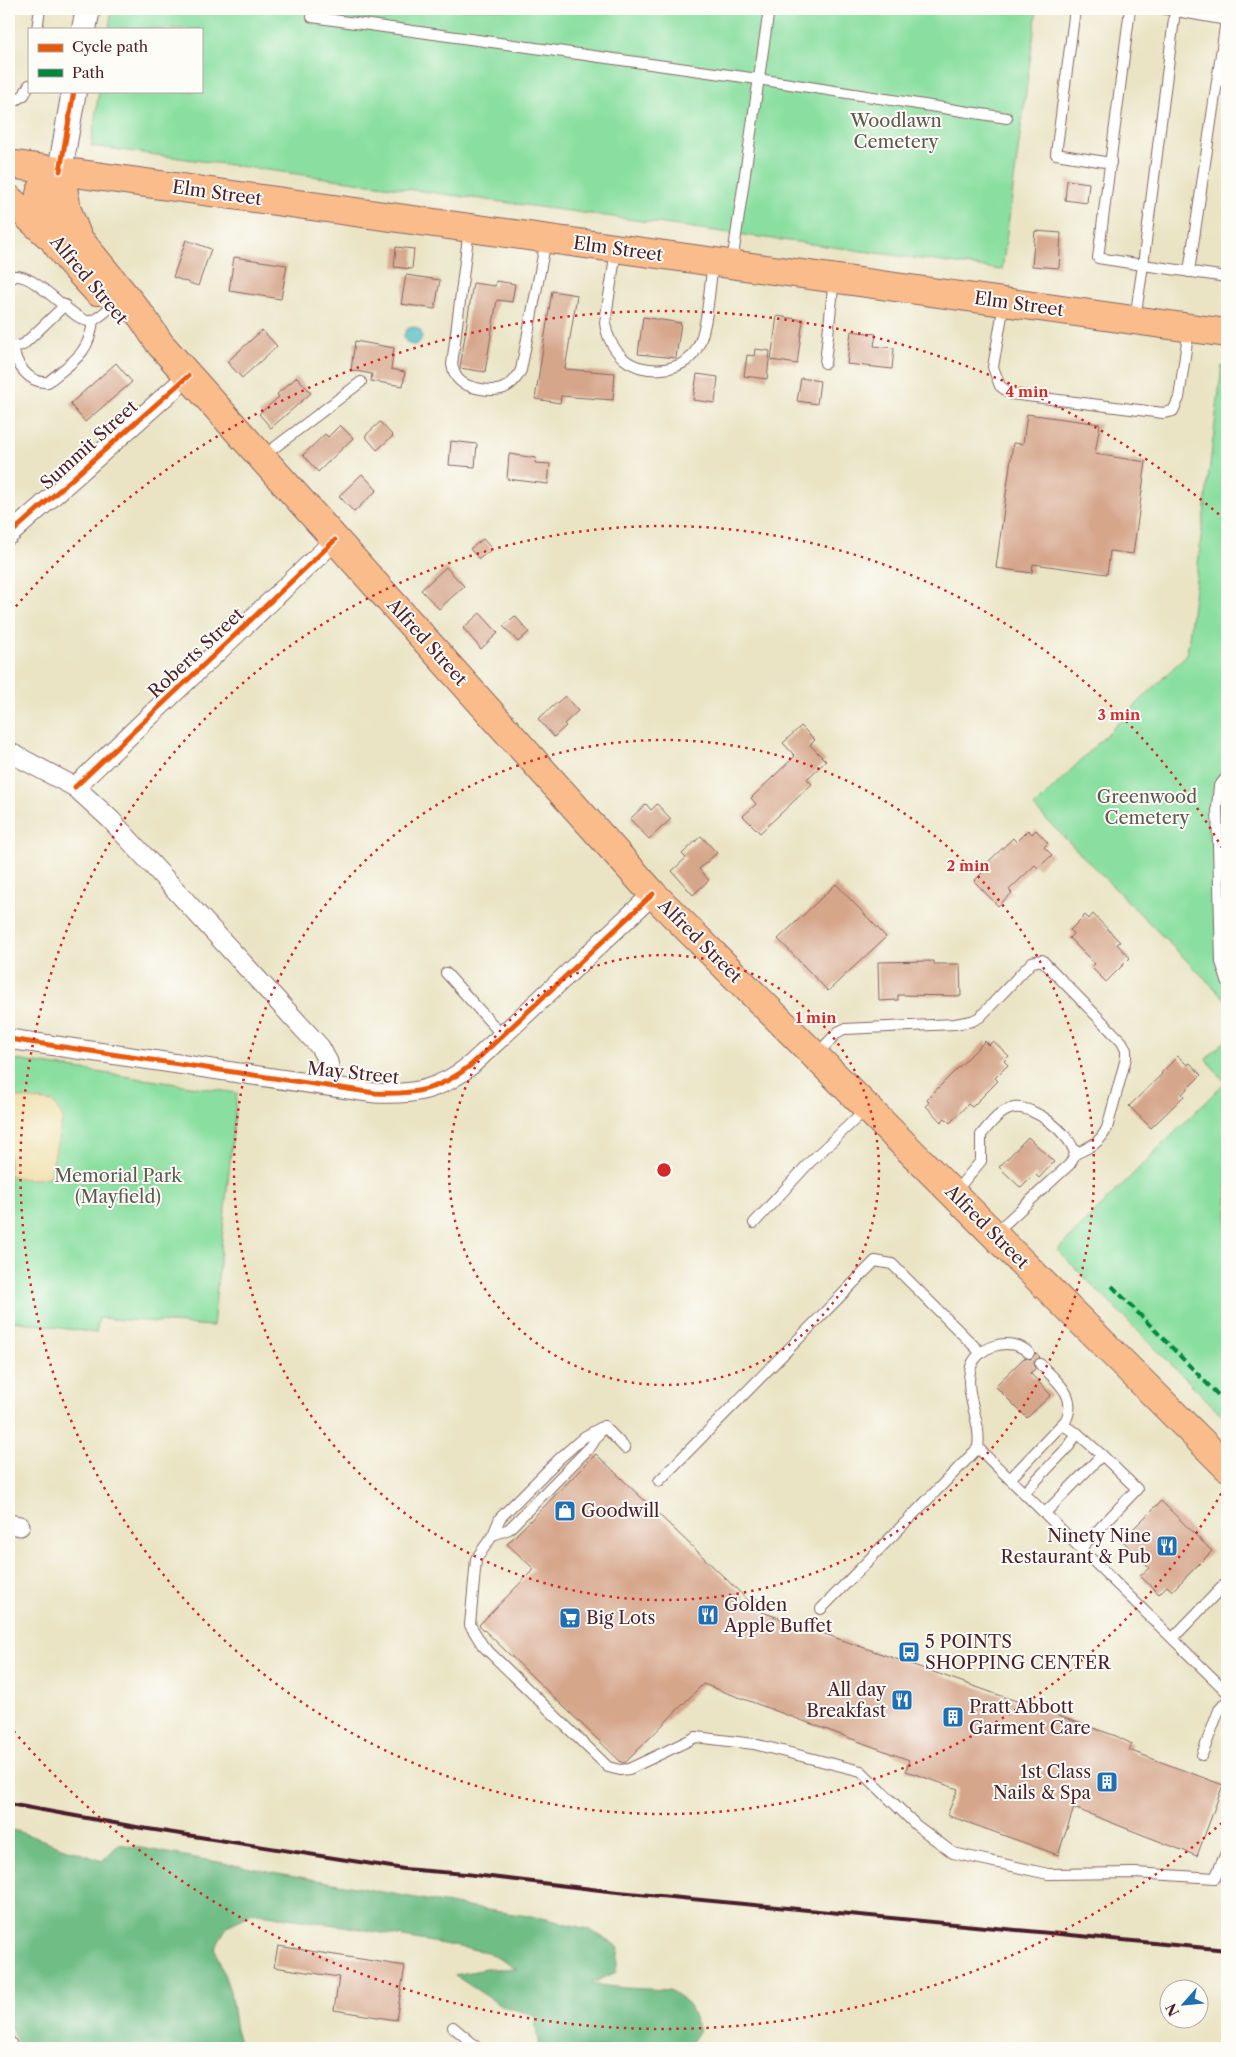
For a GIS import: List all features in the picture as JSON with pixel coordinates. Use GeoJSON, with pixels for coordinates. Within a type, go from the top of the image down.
{"type":"FeatureCollection","features":[{"type":"Feature","properties":{"kind":"main road","name":"Elm Street"},"geometry":{"type":"LineString","coordinates":[[9,164],[616,249],[1189,326],[1227,333]]}},
{"type":"Feature","properties":{"kind":"main road","name":"Alfred Street"},"geometry":{"type":"LineString","coordinates":[[60,171],[43,186],[40,196],[39,206],[42,219],[50,237],[102,314],[160,344]]}},
{"type":"Feature","properties":{"kind":"main road","name":"Alfred Street"},"geometry":{"type":"LineString","coordinates":[[60,171],[67,210],[78,238],[142,317],[160,344],[653,894],[1227,1467]]}},
{"type":"Feature","properties":{"kind":"main road"},"geometry":{"type":"LineString","coordinates":[[9,199],[50,237]]}},
{"type":"Feature","properties":{"kind":"street"},"geometry":{"type":"LineString","coordinates":[[84,28],[88,9]]}},
{"type":"Feature","properties":{"kind":"street"},"geometry":{"type":"LineString","coordinates":[[60,171],[74,92]]}},
{"type":"Feature","properties":{"kind":"street","name":"Summit Street"},"geometry":{"type":"LineString","coordinates":[[9,535],[188,376]]}},
{"type":"Feature","properties":{"kind":"street","name":"Roberts Street"},"geometry":{"type":"LineString","coordinates":[[75,787],[335,540]]}},
{"type":"Feature","properties":{"kind":"street"},"geometry":{"type":"LineString","coordinates":[[9,752],[75,787],[110,819],[320,1047],[328,1062],[333,1086]]}},
{"type":"Feature","properties":{"kind":"street","name":"May Street"},"geometry":{"type":"LineString","coordinates":[[9,1039],[391,1094],[429,1089],[446,1082],[462,1072],[653,894]]}},
{"type":"Feature","properties":{"kind":"lane"},"geometry":{"type":"LineString","coordinates":[[37,28],[40,9]]}},
{"type":"Feature","properties":{"kind":"lane"},"geometry":{"type":"LineString","coordinates":[[313,9],[312,17],[758,80],[1007,118]]}},
{"type":"Feature","properties":{"kind":"lane"},"geometry":{"type":"LineString","coordinates":[[616,249],[605,323],[610,343],[625,360],[641,367],[655,369],[674,368],[695,352],[702,339],[722,263],[758,80],[769,9]]}},
{"type":"Feature","properties":{"kind":"lane"},"geometry":{"type":"LineString","coordinates":[[1075,9],[1056,154],[1111,163]]}},
{"type":"Feature","properties":{"kind":"lane"},"geometry":{"type":"LineString","coordinates":[[1130,9],[1098,258],[1227,277]]}},
{"type":"Feature","properties":{"kind":"lane"},"geometry":{"type":"LineString","coordinates":[[1135,319],[1143,265],[1170,10],[1227,20],[1189,272]]}},
{"type":"Feature","properties":{"kind":"lane"},"geometry":{"type":"LineString","coordinates":[[9,104],[24,96],[28,87]]}},
{"type":"Feature","properties":{"kind":"lane"},"geometry":{"type":"LineString","coordinates":[[469,228],[452,365],[455,375],[460,381],[470,386],[490,389],[501,389],[509,385],[521,370],[546,239]]}},
{"type":"Feature","properties":{"kind":"lane"},"geometry":{"type":"LineString","coordinates":[[9,281],[14,276],[24,277],[79,317],[88,321],[102,314]]}},
{"type":"Feature","properties":{"kind":"lane"},"geometry":{"type":"LineString","coordinates":[[825,363],[835,278]]}},
{"type":"Feature","properties":{"kind":"lane"},"geometry":{"type":"LineString","coordinates":[[1005,302],[993,367],[1000,386],[1011,394],[1163,413],[1173,412],[1179,398],[1189,326]]}},
{"type":"Feature","properties":{"kind":"lane"},"geometry":{"type":"LineString","coordinates":[[65,305],[23,345],[11,347],[24,371],[40,383],[48,382],[88,346],[102,314]]}},
{"type":"Feature","properties":{"kind":"lane"},"geometry":{"type":"LineString","coordinates":[[262,458],[361,382]]}},
{"type":"Feature","properties":{"kind":"lane"},"geometry":{"type":"LineString","coordinates":[[1227,777],[1219,786],[1217,807],[1222,962],[1227,981]]}},
{"type":"Feature","properties":{"kind":"lane"},"geometry":{"type":"LineString","coordinates":[[816,1055],[838,1032],[844,1029],[955,1024],[980,1018],[1032,962],[1042,960],[1122,1042],[1126,1050],[1126,1058],[1107,1128],[1102,1138],[1097,1143],[1076,1154],[1070,1164],[994,1234]]}},
{"type":"Feature","properties":{"kind":"lane"},"geometry":{"type":"LineString","coordinates":[[446,973],[502,1035]]}},
{"type":"Feature","properties":{"kind":"lane"},"geometry":{"type":"LineString","coordinates":[[754,1223],[810,1163],[868,1108]]}},
{"type":"Feature","properties":{"kind":"lane"},"geometry":{"type":"LineString","coordinates":[[954,1194],[981,1162],[981,1134],[1001,1113],[1008,1110],[1015,1108],[1024,1109],[1041,1115],[1071,1141],[1076,1154]]}},
{"type":"Feature","properties":{"kind":"lane"},"geometry":{"type":"LineString","coordinates":[[659,1481],[875,1262],[892,1264],[981,1353]]}},
{"type":"Feature","properties":{"kind":"lane"},"geometry":{"type":"LineString","coordinates":[[821,1608],[978,1448],[979,1428],[970,1395],[969,1381],[970,1370],[981,1353],[990,1346],[1002,1345],[1018,1346],[1026,1355]]}},
{"type":"Feature","properties":{"kind":"lane"},"geometry":{"type":"LineString","coordinates":[[1010,1479],[1064,1423],[1065,1402],[1038,1367]]}},
{"type":"Feature","properties":{"kind":"lane"},"geometry":{"type":"LineString","coordinates":[[1064,1423],[1102,1455],[1137,1489],[1081,1548]]}},
{"type":"Feature","properties":{"kind":"lane"},"geometry":{"type":"LineString","coordinates":[[604,1426],[625,1448]]}},
{"type":"Feature","properties":{"kind":"lane"},"geometry":{"type":"LineString","coordinates":[[493,1534],[509,1529],[591,1446],[604,1426]]}},
{"type":"Feature","properties":{"kind":"lane"},"geometry":{"type":"LineString","coordinates":[[604,1426],[584,1437],[560,1458],[500,1518],[493,1534],[476,1559],[470,1625],[483,1646],[608,1767],[620,1770],[629,1768],[696,1737],[754,1744],[861,1771],[916,1825],[952,1853],[1048,1874],[1135,1874],[1215,1878],[1227,1851]]}},
{"type":"Feature","properties":{"kind":"lane"},"geometry":{"type":"LineString","coordinates":[[1024,1493],[1069,1446],[1077,1433]]}},
{"type":"Feature","properties":{"kind":"lane"},"geometry":{"type":"LineString","coordinates":[[978,1448],[1227,1692]]}},
{"type":"Feature","properties":{"kind":"lane"},"geometry":{"type":"LineString","coordinates":[[1045,1514],[1102,1455]]}},
{"type":"Feature","properties":{"kind":"lane"},"geometry":{"type":"LineString","coordinates":[[1173,1638],[1227,1582]]}},
{"type":"Feature","properties":{"kind":"lane"},"geometry":{"type":"LineString","coordinates":[[1202,1755],[1219,1710],[1226,1704]]}},
{"type":"Feature","properties":{"kind":"lane"},"geometry":{"type":"LineString","coordinates":[[453,2027],[478,2048]]}},
{"type":"Feature","properties":{"kind":"green space","name":"Woodlawn Cemetery"},"geometry":{"type":"Polygon","coordinates":[[[112,9],[1037,9],[1002,270],[91,146],[99,92],[202,92],[202,28],[109,28],[112,9]]]}},
{"type":"Feature","properties":{"kind":"green space","name":"Greenwood Cemetery"},"geometry":{"type":"Polygon","coordinates":[[[1222,366],[1227,367],[1227,1001],[1034,807],[1187,654],[1222,366]]]}},
{"type":"Feature","properties":{"kind":"green space"},"geometry":{"type":"Polygon","coordinates":[[[1227,1039],[1227,1420],[1057,1250],[1225,1082],[1206,1059],[1227,1039]]]}},
{"type":"Feature","properties":{"kind":"green space","name":"Memorial Park (Mayfield)"},"geometry":{"type":"Polygon","coordinates":[[[9,1059],[237,1093],[213,1326],[99,1318],[96,1333],[14,1321],[9,1351],[9,1059]]]}},
{"type":"Feature","properties":{"kind":"green space"},"geometry":{"type":"Polygon","coordinates":[[[9,1830],[17,1831],[102,1861],[119,1844],[454,1905],[541,1918],[588,1929],[619,1947],[616,1972],[591,1984],[670,1990],[688,2003],[699,2030],[687,2048],[539,2048],[534,2015],[502,2006],[454,1975],[487,1969],[517,1969],[487,1952],[343,1926],[253,1913],[227,1926],[215,1949],[230,1991],[236,2030],[242,2048],[20,2048],[9,2024],[9,1830]]]}},
{"type":"Feature","properties":{"kind":"sand"},"geometry":{"type":"Polygon","coordinates":[[[9,1096],[53,1102],[63,1117],[50,1176],[40,1179],[29,1179],[9,1175],[9,1096]]]}},
{"type":"Feature","properties":{"kind":"water"},"geometry":{"type":"Polygon","coordinates":[[[409,327],[417,327],[422,332],[420,343],[409,345],[404,340],[404,332],[409,327]]]}},
{"type":"Feature","properties":{"kind":"building"},"geometry":{"type":"Polygon","coordinates":[[[1067,180],[1089,183],[1087,203],[1065,200],[1067,180]]]}},
{"type":"Feature","properties":{"kind":"building"},"geometry":{"type":"Polygon","coordinates":[[[1035,231],[1061,233],[1059,268],[1032,266],[1035,231]]]}},
{"type":"Feature","properties":{"kind":"building"},"geometry":{"type":"Polygon","coordinates":[[[186,240],[211,249],[198,286],[173,277],[186,240]]]}},
{"type":"Feature","properties":{"kind":"building"},"geometry":{"type":"Polygon","coordinates":[[[396,247],[414,249],[412,269],[394,267],[396,247]]]}},
{"type":"Feature","properties":{"kind":"building"},"geometry":{"type":"Polygon","coordinates":[[[234,257],[287,265],[281,299],[229,291],[234,257]]]}},
{"type":"Feature","properties":{"kind":"building"},"geometry":{"type":"Polygon","coordinates":[[[406,275],[440,280],[435,309],[401,304],[406,275]]]}},
{"type":"Feature","properties":{"kind":"building"},"geometry":{"type":"Polygon","coordinates":[[[496,281],[515,284],[512,302],[497,300],[485,372],[460,368],[473,283],[495,286],[496,281]]]}},
{"type":"Feature","properties":{"kind":"building"},"geometry":{"type":"Polygon","coordinates":[[[552,291],[577,295],[565,369],[615,373],[613,400],[561,396],[560,403],[535,399],[552,291]]]}},
{"type":"Feature","properties":{"kind":"building"},"geometry":{"type":"Polygon","coordinates":[[[777,316],[803,320],[797,364],[771,360],[777,316]]]}},
{"type":"Feature","properties":{"kind":"building"},"geometry":{"type":"Polygon","coordinates":[[[643,317],[681,323],[676,358],[638,354],[643,317]]]}},
{"type":"Feature","properties":{"kind":"building"},"geometry":{"type":"Polygon","coordinates":[[[262,330],[277,346],[242,378],[227,362],[262,330]]]}},
{"type":"Feature","properties":{"kind":"building"},"geometry":{"type":"Polygon","coordinates":[[[851,331],[876,334],[874,346],[894,348],[892,369],[847,364],[851,331]]]}},
{"type":"Feature","properties":{"kind":"building"},"geometry":{"type":"Polygon","coordinates":[[[355,341],[394,348],[391,369],[405,372],[403,386],[371,381],[372,374],[351,370],[355,341]]]}},
{"type":"Feature","properties":{"kind":"building"},"geometry":{"type":"Polygon","coordinates":[[[755,349],[770,351],[767,379],[744,376],[747,355],[754,356],[755,349]]]}},
{"type":"Feature","properties":{"kind":"building"},"geometry":{"type":"Polygon","coordinates":[[[116,363],[132,382],[85,422],[70,404],[116,363]]]}},
{"type":"Feature","properties":{"kind":"building"},"geometry":{"type":"Polygon","coordinates":[[[697,374],[718,377],[715,403],[693,400],[697,374]]]}},
{"type":"Feature","properties":{"kind":"building"},"geometry":{"type":"Polygon","coordinates":[[[297,377],[311,393],[271,428],[259,414],[279,397],[277,394],[297,377]]]}},
{"type":"Feature","properties":{"kind":"building"},"geometry":{"type":"Polygon","coordinates":[[[801,378],[820,381],[817,404],[797,401],[801,378]]]}},
{"type":"Feature","properties":{"kind":"building"},"geometry":{"type":"Polygon","coordinates":[[[1027,414],[1100,424],[1095,454],[1146,462],[1133,554],[1110,551],[1107,574],[1033,564],[1032,573],[996,568],[1013,443],[1023,444],[1027,414]]]}},
{"type":"Feature","properties":{"kind":"building"},"geometry":{"type":"Polygon","coordinates":[[[380,422],[393,436],[377,450],[365,436],[380,422]]]}},
{"type":"Feature","properties":{"kind":"building"},"geometry":{"type":"Polygon","coordinates":[[[340,425],[353,438],[318,472],[303,455],[325,434],[328,437],[340,425]]]}},
{"type":"Feature","properties":{"kind":"building"},"geometry":{"type":"Polygon","coordinates":[[[451,441],[477,444],[475,467],[449,465],[451,441]]]}},
{"type":"Feature","properties":{"kind":"building"},"geometry":{"type":"Polygon","coordinates":[[[509,454],[536,458],[535,463],[550,464],[548,484],[507,479],[509,454]]]}},
{"type":"Feature","properties":{"kind":"building"},"geometry":{"type":"Polygon","coordinates":[[[362,474],[377,490],[354,512],[339,496],[362,474]]]}},
{"type":"Feature","properties":{"kind":"building"},"geometry":{"type":"Polygon","coordinates":[[[483,539],[492,549],[479,559],[470,549],[483,539]]]}},
{"type":"Feature","properties":{"kind":"building"},"geometry":{"type":"Polygon","coordinates":[[[446,567],[464,586],[439,609],[421,590],[446,567]]]}},
{"type":"Feature","properties":{"kind":"building"},"geometry":{"type":"Polygon","coordinates":[[[480,613],[498,633],[481,649],[463,628],[480,613]]]}},
{"type":"Feature","properties":{"kind":"building"},"geometry":{"type":"Polygon","coordinates":[[[515,616],[529,632],[518,642],[503,626],[515,616]]]}},
{"type":"Feature","properties":{"kind":"building"},"geometry":{"type":"Polygon","coordinates":[[[565,696],[578,711],[554,737],[538,719],[565,696]]]}},
{"type":"Feature","properties":{"kind":"building"},"geometry":{"type":"Polygon","coordinates":[[[801,726],[815,740],[810,745],[826,761],[807,779],[812,784],[760,833],[743,816],[756,804],[751,798],[795,756],[783,743],[801,726]]]}},
{"type":"Feature","properties":{"kind":"building"},"geometry":{"type":"Polygon","coordinates":[[[646,804],[651,810],[657,804],[671,819],[649,839],[630,819],[646,804]]]}},
{"type":"Feature","properties":{"kind":"building"},"geometry":{"type":"Polygon","coordinates":[[[1028,830],[1032,834],[1036,830],[1048,843],[1044,847],[1052,855],[1038,868],[1035,865],[1009,890],[1012,893],[998,906],[974,881],[986,869],[984,866],[1013,838],[1016,842],[1028,830]]]}},
{"type":"Feature","properties":{"kind":"building"},"geometry":{"type":"Polygon","coordinates":[[[701,836],[717,853],[699,869],[709,880],[693,895],[672,871],[686,858],[682,854],[701,836]]]}},
{"type":"Feature","properties":{"kind":"building"},"geometry":{"type":"Polygon","coordinates":[[[836,884],[886,937],[828,991],[778,939],[836,884]]]}},
{"type":"Feature","properties":{"kind":"building"},"geometry":{"type":"Polygon","coordinates":[[[1093,914],[1120,942],[1117,944],[1130,958],[1106,982],[1091,967],[1095,964],[1069,938],[1073,934],[1070,930],[1085,915],[1089,919],[1093,914]]]}},
{"type":"Feature","properties":{"kind":"building"},"geometry":{"type":"Polygon","coordinates":[[[934,961],[934,964],[960,964],[961,996],[898,995],[898,1000],[879,1001],[878,962],[934,961]]]}},
{"type":"Feature","properties":{"kind":"building"},"geometry":{"type":"Polygon","coordinates":[[[985,1041],[989,1045],[993,1041],[1009,1056],[1004,1061],[1008,1065],[995,1078],[998,1081],[972,1107],[968,1104],[950,1123],[945,1118],[941,1122],[926,1106],[929,1102],[927,1099],[985,1041]]]}},
{"type":"Feature","properties":{"kind":"building"},"geometry":{"type":"Polygon","coordinates":[[[1178,1056],[1187,1065],[1190,1063],[1201,1075],[1182,1094],[1184,1096],[1151,1128],[1129,1106],[1178,1056]]]}},
{"type":"Feature","properties":{"kind":"building"},"geometry":{"type":"Polygon","coordinates":[[[1028,1137],[1054,1162],[1039,1178],[1035,1174],[1021,1188],[999,1167],[1028,1137]]]}},
{"type":"Feature","properties":{"kind":"building"},"geometry":{"type":"Polygon","coordinates":[[[1036,1353],[1040,1357],[1034,1362],[1035,1369],[1030,1373],[1051,1395],[1027,1418],[995,1386],[1024,1358],[1031,1359],[1036,1353]]]}},
{"type":"Feature","properties":{"kind":"building"},"geometry":{"type":"Polygon","coordinates":[[[596,1454],[751,1603],[756,1598],[767,1607],[762,1612],[1116,1736],[1132,1744],[1129,1750],[1223,1785],[1197,1856],[1074,1808],[1058,1855],[947,1815],[958,1789],[906,1771],[909,1760],[703,1684],[626,1762],[622,1763],[479,1625],[534,1569],[507,1544],[596,1454]]]}},
{"type":"Feature","properties":{"kind":"building","name":"Ninety Nine Restaurant & Pub"},"geometry":{"type":"Polygon","coordinates":[[[1161,1501],[1212,1551],[1172,1591],[1167,1586],[1159,1594],[1140,1576],[1149,1568],[1122,1540],[1161,1501]]]}},
{"type":"Feature","properties":{"kind":"building"},"geometry":{"type":"Polygon","coordinates":[[[278,1946],[405,1966],[396,2020],[334,2010],[339,1977],[274,1967],[278,1946]]]}},
{"type":"Feature","properties":{"kind":"railway"},"geometry":{"type":"LineString","coordinates":[[9,1804],[142,1828],[404,1869],[466,1874],[608,1891],[1227,1950]]}},
{"type":"Feature","properties":{"kind":"marked path"},"geometry":{"type":"LineString","coordinates":[[1112,1286],[1227,1402]]}},
{"type":"Feature","properties":{"kind":"cycle path"},"geometry":{"type":"LineString","coordinates":[[60,171],[74,92]]}},
{"type":"Feature","properties":{"kind":"cycle path"},"geometry":{"type":"LineString","coordinates":[[9,535],[188,376]]}},
{"type":"Feature","properties":{"kind":"cycle path"},"geometry":{"type":"LineString","coordinates":[[75,787],[335,540]]}},
{"type":"Feature","properties":{"kind":"cycle path"},"geometry":{"type":"LineString","coordinates":[[9,1039],[375,1093],[414,1092],[448,1080],[471,1065],[653,894]]}},
{"type":"Feature","properties":{"kind":"place","name":"Goodwill"},"geometry":{"type":"Point","coordinates":[565,1511]}},
{"type":"Feature","properties":{"kind":"place","name":"Ninety Nine Restaurant & Pub"},"geometry":{"type":"Point","coordinates":[1167,1546]}},
{"type":"Feature","properties":{"kind":"place","name":"Golden Apple Buffet"},"geometry":{"type":"Point","coordinates":[708,1615]}},
{"type":"Feature","properties":{"kind":"place","name":"Big Lots"},"geometry":{"type":"Point","coordinates":[570,1618]}},
{"type":"Feature","properties":{"kind":"place","name":"5 POINTS SHOPPING CENTER"},"geometry":{"type":"Point","coordinates":[909,1652]}},
{"type":"Feature","properties":{"kind":"place","name":"All day Breakfast"},"geometry":{"type":"Point","coordinates":[902,1700]}},
{"type":"Feature","properties":{"kind":"place","name":"Pratt Abbott Garment Care"},"geometry":{"type":"Point","coordinates":[953,1717]}},
{"type":"Feature","properties":{"kind":"place","name":"1st Class Nails & Spa"},"geometry":{"type":"Point","coordinates":[1107,1782]}}]}
